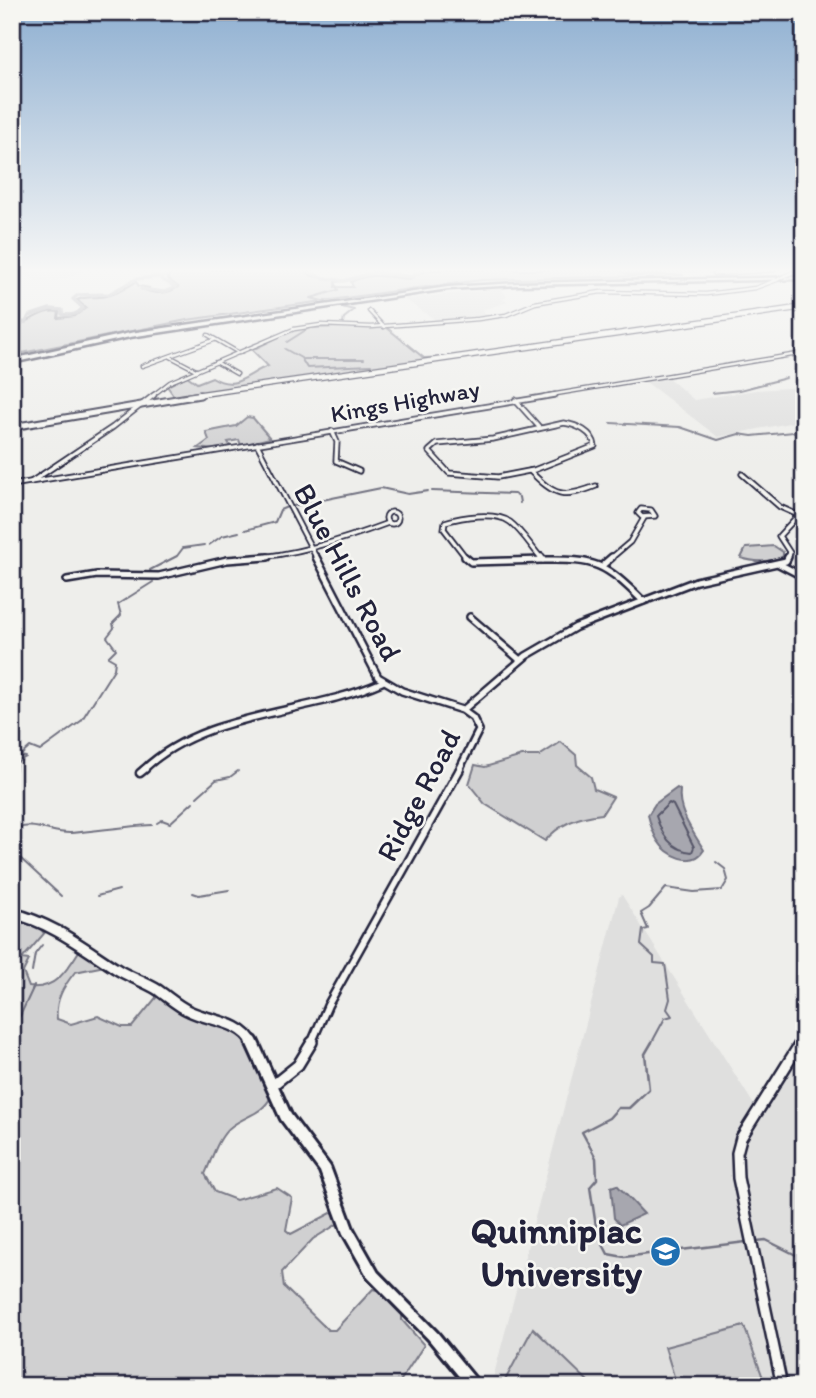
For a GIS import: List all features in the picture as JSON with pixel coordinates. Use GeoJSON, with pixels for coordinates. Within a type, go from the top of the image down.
{"type":"FeatureCollection","features":[{"type":"Feature","properties":{"kind":"highway"},"geometry":{"type":"LineString","coordinates":[[12,360],[121,335]]}},
{"type":"Feature","properties":{"kind":"highway"},"geometry":{"type":"LineString","coordinates":[[12,360],[129,335]]}},
{"type":"Feature","properties":{"kind":"main road"},"geometry":{"type":"LineString","coordinates":[[12,427],[142,403],[612,335]]}},
{"type":"Feature","properties":{"kind":"main road"},"geometry":{"type":"LineString","coordinates":[[12,913],[36,919],[69,936],[117,970],[155,988],[191,1013],[246,1032],[254,1043],[292,1126],[321,1161],[348,1231],[378,1283],[433,1336],[474,1386]]}},
{"type":"Feature","properties":{"kind":"street"},"geometry":{"type":"LineString","coordinates":[[208,335],[239,353]]}},
{"type":"Feature","properties":{"kind":"street"},"geometry":{"type":"LineString","coordinates":[[31,482],[107,432],[170,382],[279,335]]}},
{"type":"Feature","properties":{"kind":"street"},"geometry":{"type":"LineString","coordinates":[[142,366],[214,340]]}},
{"type":"Feature","properties":{"kind":"street","name":"Kings Highway"},"geometry":{"type":"LineString","coordinates":[[12,485],[804,353]]}},
{"type":"Feature","properties":{"kind":"street"},"geometry":{"type":"LineString","coordinates":[[170,356],[195,370]]}},
{"type":"Feature","properties":{"kind":"street"},"geometry":{"type":"LineString","coordinates":[[216,362],[237,373]]}},
{"type":"Feature","properties":{"kind":"street"},"geometry":{"type":"LineString","coordinates":[[515,400],[540,428]]}},
{"type":"Feature","properties":{"kind":"street"},"geometry":{"type":"LineString","coordinates":[[572,423],[593,439],[595,445],[591,449],[530,471],[498,477],[453,474],[443,470],[429,450],[437,444],[486,440],[540,428],[572,423]]}},
{"type":"Feature","properties":{"kind":"street"},"geometry":{"type":"LineString","coordinates":[[332,431],[337,442],[337,461],[359,471]]}},
{"type":"Feature","properties":{"kind":"street","name":"Blue Hills Road"},"geometry":{"type":"LineString","coordinates":[[257,444],[382,682],[463,710]]}},
{"type":"Feature","properties":{"kind":"street"},"geometry":{"type":"LineString","coordinates":[[530,471],[550,492],[558,496],[569,496],[596,486]]}},
{"type":"Feature","properties":{"kind":"street"},"geometry":{"type":"LineString","coordinates":[[742,474],[780,507],[798,515]]}},
{"type":"Feature","properties":{"kind":"street"},"geometry":{"type":"LineString","coordinates":[[804,509],[779,536],[791,556],[779,564],[804,577]]}},
{"type":"Feature","properties":{"kind":"street"},"geometry":{"type":"LineString","coordinates":[[542,560],[504,518],[457,518],[444,524],[445,532],[471,562],[584,559],[604,564],[643,601]]}},
{"type":"Feature","properties":{"kind":"street"},"geometry":{"type":"LineString","coordinates":[[604,564],[630,542],[644,518]]}},
{"type":"Feature","properties":{"kind":"street"},"geometry":{"type":"LineString","coordinates":[[67,580],[97,575],[159,576],[221,561],[268,558],[341,541],[388,523]]}},
{"type":"Feature","properties":{"kind":"street","name":"Ridge Road"},"geometry":{"type":"LineString","coordinates":[[272,1087],[298,1065],[308,1051],[328,1005],[477,739],[477,724],[463,710],[520,660],[576,627],[700,580],[779,564]]}},
{"type":"Feature","properties":{"kind":"street"},"geometry":{"type":"LineString","coordinates":[[470,617],[520,660]]}},
{"type":"Feature","properties":{"kind":"street"},"geometry":{"type":"LineString","coordinates":[[140,773],[148,761],[189,738],[362,691],[382,682]]}},
{"type":"Feature","properties":{"kind":"street"},"geometry":{"type":"LineString","coordinates":[[782,1386],[738,1178],[737,1153],[745,1130],[804,1037]]}},
{"type":"Feature","properties":{"kind":"shaded area"},"geometry":{"type":"Polygon","coordinates":[[[12,335],[111,335],[12,355],[12,335]]]}},
{"type":"Feature","properties":{"kind":"shaded area"},"geometry":{"type":"Polygon","coordinates":[[[282,335],[396,335],[424,358],[447,357],[174,396],[167,386],[187,376],[197,383],[212,377],[228,383],[241,380],[268,366],[252,350],[282,335]]]}},
{"type":"Feature","properties":{"kind":"shaded area"},"geometry":{"type":"Polygon","coordinates":[[[665,375],[694,400],[756,390],[804,387],[804,420],[718,437],[642,379],[665,375]]]}},
{"type":"Feature","properties":{"kind":"shaded area"},"geometry":{"type":"Polygon","coordinates":[[[247,417],[253,418],[270,438],[241,445],[239,440],[228,442],[231,447],[214,450],[198,448],[209,440],[206,432],[236,426],[247,417]]]}},
{"type":"Feature","properties":{"kind":"shaded area"},"geometry":{"type":"Polygon","coordinates":[[[774,546],[783,552],[783,556],[762,561],[741,558],[746,548],[774,546]]]}},
{"type":"Feature","properties":{"kind":"shaded area"},"geometry":{"type":"Polygon","coordinates":[[[561,742],[576,755],[577,765],[591,777],[594,789],[613,797],[602,814],[570,822],[545,841],[485,804],[469,784],[475,765],[485,767],[522,756],[539,756],[561,742]]]}},
{"type":"Feature","properties":{"kind":"shaded area","name":"Quinnipiac University"},"geometry":{"type":"Polygon","coordinates":[[[622,895],[761,1116],[804,1049],[804,1386],[491,1386],[619,897],[622,895]]]}},
{"type":"Feature","properties":{"kind":"shaded area"},"geometry":{"type":"Polygon","coordinates":[[[12,916],[48,929],[22,959],[29,960],[23,972],[29,987],[54,982],[81,948],[105,966],[75,972],[61,994],[57,1019],[71,1024],[98,1016],[122,1027],[132,1027],[159,994],[246,1037],[271,1097],[259,1111],[227,1130],[205,1174],[215,1192],[236,1200],[277,1188],[292,1198],[286,1230],[291,1234],[335,1211],[339,1223],[313,1239],[282,1272],[284,1287],[328,1330],[335,1330],[373,1289],[380,1291],[402,1312],[402,1320],[424,1345],[397,1386],[12,1386],[12,916]]]}},
{"type":"Feature","properties":{"kind":"shaded area"},"geometry":{"type":"Polygon","coordinates":[[[744,1326],[766,1386],[677,1386],[665,1347],[744,1326]]]}},
{"type":"Feature","properties":{"kind":"shaded area"},"geometry":{"type":"Polygon","coordinates":[[[533,1328],[593,1386],[502,1386],[533,1328]]]}},
{"type":"Feature","properties":{"kind":"water"},"geometry":{"type":"Polygon","coordinates":[[[677,788],[680,790],[683,813],[704,850],[693,858],[680,858],[667,851],[655,835],[648,815],[655,804],[677,788]]]}},
{"type":"Feature","properties":{"kind":"water"},"geometry":{"type":"Polygon","coordinates":[[[617,1185],[644,1214],[620,1225],[614,1218],[611,1187],[617,1185]]]}},
{"type":"Feature","properties":{"kind":"waterway"},"geometry":{"type":"LineString","coordinates":[[287,342],[298,335]]}},
{"type":"Feature","properties":{"kind":"waterway"},"geometry":{"type":"LineString","coordinates":[[285,349],[301,358],[307,368],[371,365]]}},
{"type":"Feature","properties":{"kind":"waterway"},"geometry":{"type":"LineString","coordinates":[[303,359],[364,359]]}},
{"type":"Feature","properties":{"kind":"waterway"},"geometry":{"type":"LineString","coordinates":[[795,376],[804,375]]}},
{"type":"Feature","properties":{"kind":"waterway"},"geometry":{"type":"LineString","coordinates":[[712,393],[740,390],[786,378]]}},
{"type":"Feature","properties":{"kind":"waterway"},"geometry":{"type":"LineString","coordinates":[[611,423],[680,427],[718,440],[739,434],[752,436],[804,431]]}},
{"type":"Feature","properties":{"kind":"waterway"},"geometry":{"type":"LineString","coordinates":[[293,506],[381,488],[408,494],[428,491]]}},
{"type":"Feature","properties":{"kind":"waterway"},"geometry":{"type":"LineString","coordinates":[[432,491],[514,494],[519,497],[520,503]]}},
{"type":"Feature","properties":{"kind":"waterway"},"geometry":{"type":"LineString","coordinates":[[245,530],[275,522],[280,510],[287,507]]}},
{"type":"Feature","properties":{"kind":"waterway"},"geometry":{"type":"LineString","coordinates":[[209,545],[222,536],[239,532]]}},
{"type":"Feature","properties":{"kind":"waterway"},"geometry":{"type":"LineString","coordinates":[[150,570],[177,556],[183,548],[204,545]]}},
{"type":"Feature","properties":{"kind":"waterway"},"geometry":{"type":"LineString","coordinates":[[12,772],[15,772],[16,763],[26,757],[20,756],[30,747],[40,751],[81,721],[114,669],[115,661],[108,657],[116,649],[107,637],[114,628],[113,623],[121,615],[118,604],[153,582]]}},
{"type":"Feature","properties":{"kind":"waterway"},"geometry":{"type":"LineString","coordinates":[[197,797],[216,780],[230,777],[238,771]]}},
{"type":"Feature","properties":{"kind":"waterway"},"geometry":{"type":"LineString","coordinates":[[157,823],[162,820],[170,823],[193,802]]}},
{"type":"Feature","properties":{"kind":"waterway"},"geometry":{"type":"LineString","coordinates":[[12,829],[27,826],[71,833],[152,825]]}},
{"type":"Feature","properties":{"kind":"waterway"},"geometry":{"type":"LineString","coordinates":[[12,858],[20,858],[61,896]]}},
{"type":"Feature","properties":{"kind":"waterway"},"geometry":{"type":"LineString","coordinates":[[651,1044],[665,1018],[672,1016],[667,1009],[670,999],[665,964],[654,963],[654,957],[641,945],[643,930],[648,929],[641,913],[649,908],[666,888],[694,892],[722,890],[728,880],[725,869],[716,862]]}},
{"type":"Feature","properties":{"kind":"waterway"},"geometry":{"type":"LineString","coordinates":[[97,896],[119,890]]}},
{"type":"Feature","properties":{"kind":"waterway"},"geometry":{"type":"LineString","coordinates":[[193,893],[199,895],[229,890]]}},
{"type":"Feature","properties":{"kind":"waterway"},"geometry":{"type":"LineString","coordinates":[[12,921],[33,924]]}},
{"type":"Feature","properties":{"kind":"waterway"},"geometry":{"type":"LineString","coordinates":[[38,926],[44,933]]}},
{"type":"Feature","properties":{"kind":"waterway"},"geometry":{"type":"LineString","coordinates":[[32,972],[35,954],[42,945]]}},
{"type":"Feature","properties":{"kind":"waterway"},"geometry":{"type":"LineString","coordinates":[[12,1023],[20,1016],[34,986]]}},
{"type":"Feature","properties":{"kind":"waterway"},"geometry":{"type":"LineString","coordinates":[[652,1042],[645,1054],[649,1089],[629,1108],[618,1108],[609,1118],[582,1132],[596,1158],[597,1179],[590,1187],[597,1233],[608,1254],[624,1257],[746,1242]]}},
{"type":"Feature","properties":{"kind":"waterway"},"geometry":{"type":"LineString","coordinates":[[757,1241],[766,1240],[804,1259]]}},
{"type":"Feature","properties":{"kind":"waterway"},"geometry":{"type":"LineString","coordinates":[[804,1262],[799,1272],[796,1293],[804,1347]]}},
{"type":"Feature","properties":{"kind":"place","name":"Quinnipiac University"},"geometry":{"type":"Point","coordinates":[665,1251]}}]}
